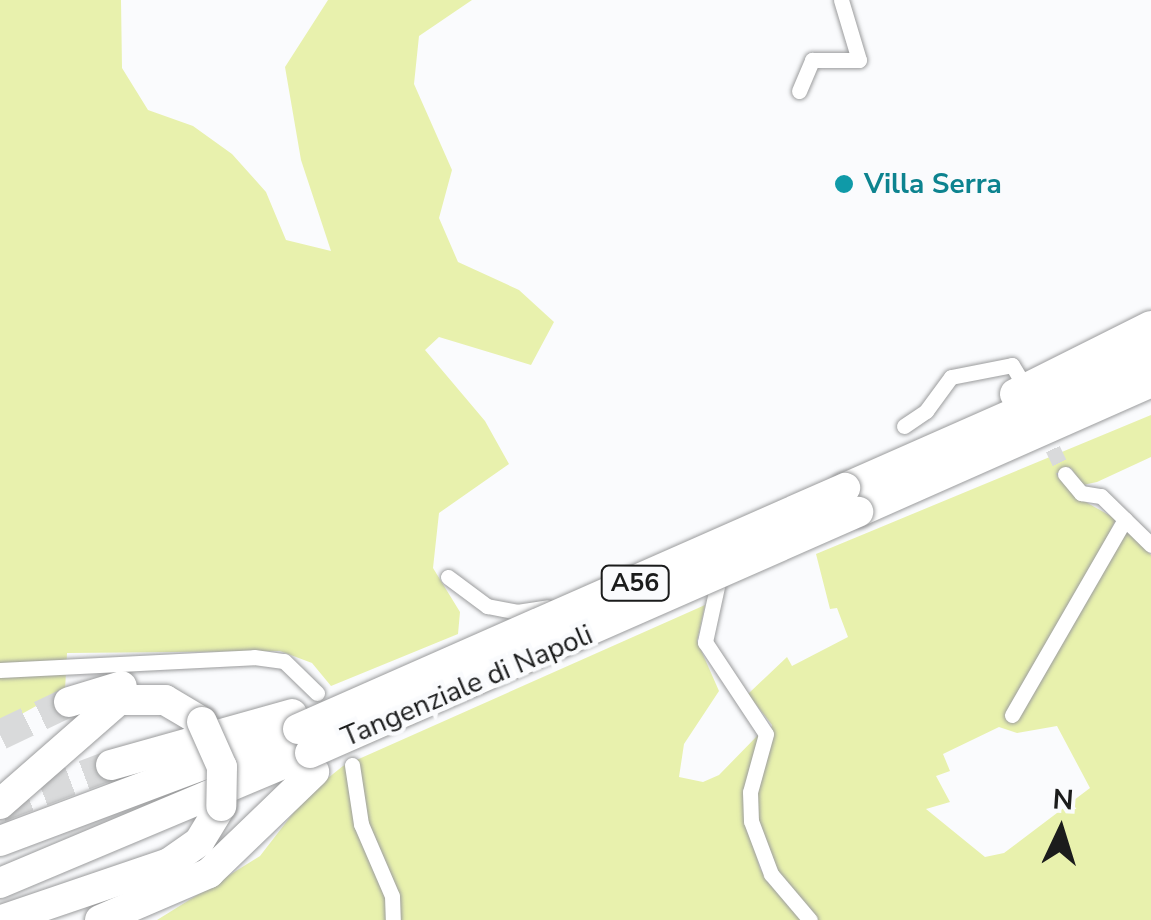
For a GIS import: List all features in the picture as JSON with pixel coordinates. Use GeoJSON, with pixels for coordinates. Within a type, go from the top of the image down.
{"type":"FeatureCollection","features":[{"type":"Feature","properties":{"kind":"highway"},"geometry":{"type":"LineString","coordinates":[[946,441],[1010,396],[1151,326]]}},
{"type":"Feature","properties":{"kind":"highway","name":"Tangenziale di Napoli"},"geometry":{"type":"LineString","coordinates":[[0,841],[446,696],[852,500],[946,441],[1151,353]]}},
{"type":"Feature","properties":{"kind":"highway","name":"Tangenziale di Napoli"},"geometry":{"type":"LineString","coordinates":[[0,884],[304,742],[423,676],[852,500],[980,460],[1151,382]]}},
{"type":"Feature","properties":{"kind":"highway"},"geometry":{"type":"LineString","coordinates":[[980,460],[1151,405]]}},
{"type":"Feature","properties":{"kind":"highway"},"geometry":{"type":"LineString","coordinates":[[50,920],[186,866],[205,847],[221,806],[222,768],[202,722],[185,704],[150,686],[120,686],[70,702]]}},
{"type":"Feature","properties":{"kind":"highway"},"geometry":{"type":"LineString","coordinates":[[0,804],[119,700],[152,696],[202,722]]}},
{"type":"Feature","properties":{"kind":"highway"},"geometry":{"type":"LineString","coordinates":[[111,765],[304,742]]}},
{"type":"Feature","properties":{"kind":"highway"},"geometry":{"type":"LineString","coordinates":[[100,920],[208,873],[304,742]]}},
{"type":"Feature","properties":{"kind":"highway"},"geometry":{"type":"LineString","coordinates":[[2,920],[169,863],[199,842],[221,806]]}},
{"type":"Feature","properties":{"kind":"street"},"geometry":{"type":"LineString","coordinates":[[800,91],[812,60],[858,60],[841,0]]}},
{"type":"Feature","properties":{"kind":"street"},"geometry":{"type":"LineString","coordinates":[[904,426],[926,411],[951,378],[1012,365],[1018,374]]}},
{"type":"Feature","properties":{"kind":"street"},"geometry":{"type":"LineString","coordinates":[[1065,474],[1081,493],[1101,496],[1151,545]]}},
{"type":"Feature","properties":{"kind":"street"},"geometry":{"type":"LineString","coordinates":[[1012,715],[1124,518]]}},
{"type":"Feature","properties":{"kind":"street"},"geometry":{"type":"LineString","coordinates":[[448,577],[488,606],[533,611],[679,550],[710,554],[720,578],[706,619],[706,642],[729,686],[766,728],[750,792],[751,821],[771,874],[810,920]]}},
{"type":"Feature","properties":{"kind":"street"},"geometry":{"type":"LineString","coordinates":[[0,670],[254,657],[284,660],[317,692]]}},
{"type":"Feature","properties":{"kind":"street"},"geometry":{"type":"LineString","coordinates":[[352,765],[361,824],[392,896],[393,920]]}},
{"type":"Feature","properties":{"kind":"green space"},"geometry":{"type":"Polygon","coordinates":[[[0,0],[121,0],[122,68],[148,110],[193,126],[232,154],[266,192],[286,240],[331,251],[301,160],[285,67],[328,0],[472,0],[419,36],[414,84],[452,170],[439,218],[458,262],[519,290],[554,322],[531,365],[439,337],[425,350],[485,421],[509,464],[439,513],[433,568],[460,612],[458,634],[331,686],[312,663],[280,651],[67,653],[65,690],[0,726],[0,0]]]}},
{"type":"Feature","properties":{"kind":"green space"},"geometry":{"type":"Polygon","coordinates":[[[1151,415],[1151,457],[1083,485],[1071,468],[1058,474],[1075,496],[1116,519],[1085,583],[1093,591],[1126,530],[1151,555],[1151,920],[817,920],[771,862],[758,825],[755,803],[772,725],[748,694],[787,657],[792,666],[848,637],[837,608],[830,609],[816,554],[1151,415]],[[1057,726],[1017,733],[999,727],[943,754],[950,771],[936,776],[950,802],[926,809],[985,857],[1004,853],[1090,788],[1057,726]]]}},
{"type":"Feature","properties":{"kind":"green space"},"geometry":{"type":"Polygon","coordinates":[[[705,605],[697,641],[719,691],[684,744],[679,777],[703,782],[719,775],[760,733],[746,816],[760,869],[801,920],[157,920],[260,856],[308,794],[343,766],[705,605]]]}},
{"type":"Feature","properties":{"kind":"tunnel"},"geometry":{"type":"LineString","coordinates":[[1043,428],[1065,474]]}},
{"type":"Feature","properties":{"kind":"tunnel"},"geometry":{"type":"LineString","coordinates":[[0,735],[69,702]]}},
{"type":"Feature","properties":{"kind":"tunnel"},"geometry":{"type":"LineString","coordinates":[[0,807],[111,765]]}},
{"type":"Feature","properties":{"kind":"place","name":"Villa Serra"},"geometry":{"type":"Point","coordinates":[844,184]}}]}
